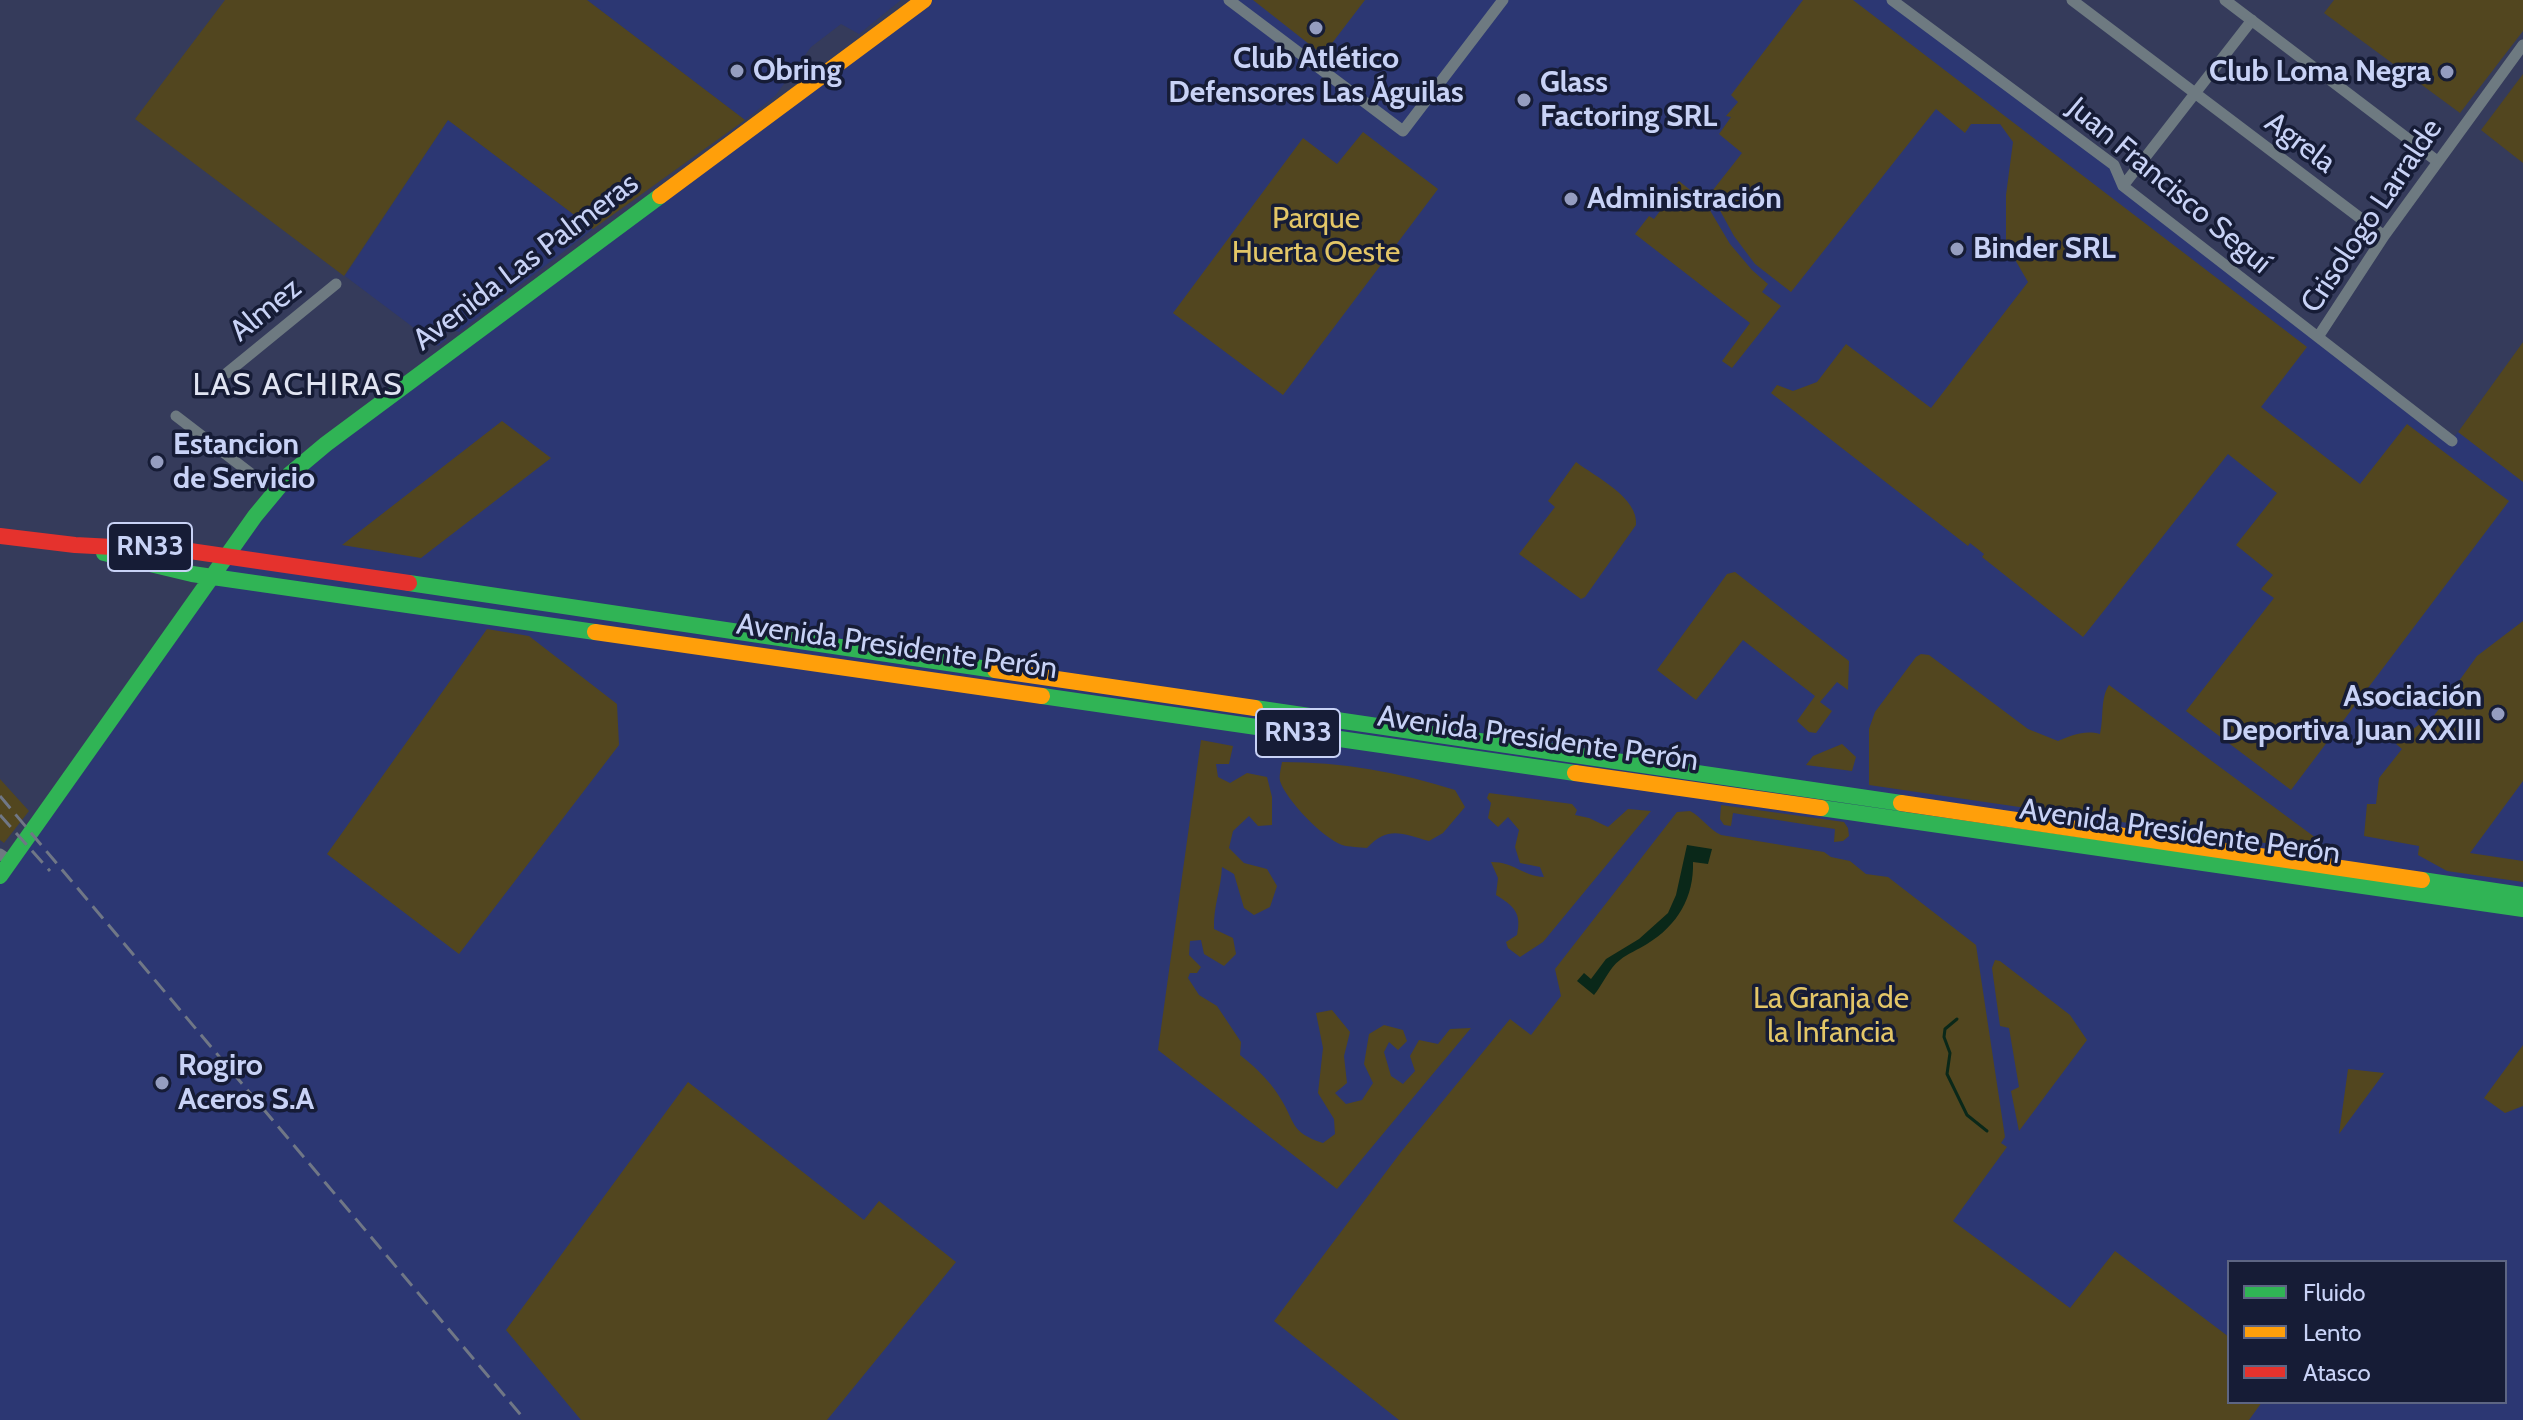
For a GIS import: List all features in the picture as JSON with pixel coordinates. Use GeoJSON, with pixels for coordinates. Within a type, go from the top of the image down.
{"type":"FeatureCollection","features":[{"type":"Feature","properties":{"kind":"main road","name":"Avenida Las Palmeras"},"geometry":{"type":"LineString","coordinates":[[3,864],[289,475],[326,444],[924,0]]}},
{"type":"Feature","properties":{"kind":"main road","name":"RN33"},"geometry":{"type":"LineString","coordinates":[[0,536],[226,557]]}},
{"type":"Feature","properties":{"kind":"main road","name":"RN33"},"geometry":{"type":"LineString","coordinates":[[75,545],[158,568],[213,577]]}},
{"type":"Feature","properties":{"kind":"main road","name":"Avenida Presidente Perón"},"geometry":{"type":"LineString","coordinates":[[226,557],[2523,895]]}},
{"type":"Feature","properties":{"kind":"main road","name":"Avenida Presidente Perón"},"geometry":{"type":"LineString","coordinates":[[213,577],[2523,909]]}},
{"type":"Feature","properties":{"kind":"street"},"geometry":{"type":"LineString","coordinates":[[1229,0],[1403,131],[1503,0]]}},
{"type":"Feature","properties":{"kind":"street","name":"Juan Francisco Seguí"},"geometry":{"type":"LineString","coordinates":[[1892,0],[2114,165],[2123,186],[2452,441]]}},
{"type":"Feature","properties":{"kind":"street","name":"Agrela"},"geometry":{"type":"LineString","coordinates":[[2072,0],[2384,236]]}},
{"type":"Feature","properties":{"kind":"street"},"geometry":{"type":"LineString","coordinates":[[2225,0],[2437,161]]}},
{"type":"Feature","properties":{"kind":"street"},"geometry":{"type":"LineString","coordinates":[[2123,186],[2252,20]]}},
{"type":"Feature","properties":{"kind":"street","name":"Crisologo Larralde"},"geometry":{"type":"LineString","coordinates":[[2318,337],[2384,236],[2523,45]]}},
{"type":"Feature","properties":{"kind":"street","name":"Almez"},"geometry":{"type":"LineString","coordinates":[[227,373],[336,284]]}},
{"type":"Feature","properties":{"kind":"street"},"geometry":{"type":"LineString","coordinates":[[176,416],[275,492]]}},
{"type":"Feature","properties":{"kind":"shaded area","name":"Obring"},"geometry":{"type":"Polygon","coordinates":[[[587,0],[901,0],[859,34],[841,24],[811,47],[775,96],[745,120],[587,0]]]}},
{"type":"Feature","properties":{"kind":"shaded area"},"geometry":{"type":"Polygon","coordinates":[[[924,0],[1892,0],[2114,165],[2123,187],[2452,440],[2523,342],[2523,1420],[0,1420],[0,876],[289,475],[924,0]]]}},
{"type":"Feature","properties":{"kind":"shaded area"},"geometry":{"type":"Polygon","coordinates":[[[448,120],[593,229],[459,332],[450,329],[446,340],[438,346],[345,276],[448,120]]]}},
{"type":"Feature","properties":{"kind":"shaded area"},"geometry":{"type":"Polygon","coordinates":[[[1687,845],[1712,849],[1708,864],[1693,862],[1691,887],[1682,909],[1658,936],[1616,963],[1594,995],[1577,981],[1584,973],[1591,979],[1606,959],[1639,939],[1668,913],[1676,895],[1687,845]]]}},
{"type":"Feature","properties":{"kind":"green space"},"geometry":{"type":"Polygon","coordinates":[[[225,0],[587,0],[745,120],[593,229],[448,120],[344,276],[135,119],[225,0]]]}},
{"type":"Feature","properties":{"kind":"green space","name":"Club Atlético Defensores Las Águilas"},"geometry":{"type":"Polygon","coordinates":[[[1253,0],[1365,0],[1323,55],[1253,0]]]}},
{"type":"Feature","properties":{"kind":"green space"},"geometry":{"type":"Polygon","coordinates":[[[1803,0],[1853,0],[2307,347],[2261,407],[2360,484],[2407,424],[2509,501],[2291,790],[2186,711],[2274,598],[2261,589],[2273,575],[2236,545],[2277,493],[2228,454],[2083,637],[1982,557],[1984,554],[1970,543],[1968,546],[1771,393],[1777,385],[1793,391],[1817,382],[1846,344],[1931,408],[2028,282],[2006,244],[2006,195],[2013,142],[2000,124],[1971,124],[1965,133],[1936,109],[1791,292],[1755,264],[1734,236],[1712,196],[1713,190],[1742,153],[1719,134],[1731,117],[1726,116],[1738,102],[1731,95],[1803,0]]]}},
{"type":"Feature","properties":{"kind":"green space","name":"Club Loma Negra"},"geometry":{"type":"Polygon","coordinates":[[[2334,0],[2523,0],[2523,31],[2460,113],[2324,13],[2334,0]]]}},
{"type":"Feature","properties":{"kind":"green space"},"geometry":{"type":"Polygon","coordinates":[[[2523,74],[2523,163],[2481,130],[2523,74]]]}},
{"type":"Feature","properties":{"kind":"green space","name":"Parque Huerta Oeste"},"geometry":{"type":"Polygon","coordinates":[[[1363,132],[1438,189],[1283,395],[1173,313],[1303,138],[1337,164],[1363,132]]]}},
{"type":"Feature","properties":{"kind":"green space"},"geometry":{"type":"Polygon","coordinates":[[[1679,181],[1705,202],[1730,244],[1768,284],[1762,292],[1781,306],[1732,368],[1722,361],[1750,323],[1635,234],[1649,216],[1654,219],[1660,211],[1657,207],[1660,200],[1679,181]]]}},
{"type":"Feature","properties":{"kind":"green space"},"geometry":{"type":"Polygon","coordinates":[[[2523,342],[2523,482],[2458,432],[2523,342]]]}},
{"type":"Feature","properties":{"kind":"green space"},"geometry":{"type":"Polygon","coordinates":[[[502,421],[551,458],[421,558],[342,545],[502,421]]]}},
{"type":"Feature","properties":{"kind":"green space"},"geometry":{"type":"Polygon","coordinates":[[[1576,462],[1624,497],[1635,515],[1636,525],[1581,599],[1519,554],[1555,507],[1548,501],[1576,462]]]}},
{"type":"Feature","properties":{"kind":"green space"},"geometry":{"type":"Polygon","coordinates":[[[1735,572],[1849,661],[1848,690],[1837,682],[1820,702],[1832,711],[1816,733],[1809,732],[1797,721],[1815,696],[1743,640],[1696,700],[1657,670],[1727,574],[1735,572]]]}},
{"type":"Feature","properties":{"kind":"green space"},"geometry":{"type":"Polygon","coordinates":[[[2523,621],[2523,781],[2470,853],[2523,861],[2523,882],[2447,871],[2418,855],[2419,846],[2364,836],[2367,804],[2376,804],[2379,778],[2402,749],[2396,744],[2423,721],[2428,724],[2477,656],[2523,621]]]}},
{"type":"Feature","properties":{"kind":"green space"},"geometry":{"type":"Polygon","coordinates":[[[487,629],[529,636],[617,704],[619,745],[459,954],[327,854],[487,629]]]}},
{"type":"Feature","properties":{"kind":"green space"},"geometry":{"type":"Polygon","coordinates":[[[1921,654],[1929,655],[2028,729],[2058,741],[2084,733],[2100,734],[2103,702],[2109,685],[2320,841],[2313,850],[1869,785],[1869,729],[1875,712],[1921,654]]]}},
{"type":"Feature","properties":{"kind":"green space"},"geometry":{"type":"Polygon","coordinates":[[[1201,740],[1233,746],[1229,764],[1216,764],[1218,777],[1230,783],[1247,773],[1267,777],[1272,797],[1272,825],[1258,826],[1249,816],[1233,831],[1229,848],[1244,863],[1267,869],[1277,886],[1270,907],[1254,915],[1244,908],[1234,874],[1222,867],[1214,929],[1233,938],[1236,954],[1224,966],[1204,954],[1201,940],[1190,941],[1189,955],[1201,967],[1197,973],[1190,973],[1188,978],[1199,995],[1217,1006],[1241,1042],[1240,1055],[1270,1084],[1299,1130],[1323,1143],[1335,1134],[1334,1119],[1318,1093],[1323,1048],[1316,1013],[1332,1010],[1350,1032],[1344,1056],[1347,1083],[1335,1093],[1346,1104],[1362,1100],[1373,1083],[1364,1064],[1369,1034],[1384,1025],[1403,1030],[1407,1041],[1398,1050],[1389,1042],[1384,1052],[1391,1076],[1403,1084],[1415,1071],[1410,1056],[1419,1040],[1438,1044],[1450,1029],[1471,1028],[1337,1189],[1158,1050],[1201,740]]]}},
{"type":"Feature","properties":{"kind":"green space"},"geometry":{"type":"Polygon","coordinates":[[[1842,744],[1856,757],[1852,771],[1806,765],[1813,756],[1842,744]]]}},
{"type":"Feature","properties":{"kind":"green space"},"geometry":{"type":"Polygon","coordinates":[[[1282,762],[1348,766],[1413,778],[1455,790],[1465,807],[1443,833],[1429,841],[1396,833],[1382,836],[1367,848],[1342,845],[1316,827],[1297,808],[1280,781],[1282,762]]]}},
{"type":"Feature","properties":{"kind":"green space"},"geometry":{"type":"Polygon","coordinates":[[[0,779],[29,811],[4,843],[0,840],[0,779]]]}},
{"type":"Feature","properties":{"kind":"green space"},"geometry":{"type":"Polygon","coordinates":[[[1489,793],[1572,804],[1577,810],[1575,815],[1608,827],[1628,809],[1651,811],[1543,942],[1520,957],[1508,948],[1506,942],[1517,935],[1517,916],[1512,907],[1496,895],[1498,878],[1491,862],[1544,877],[1540,867],[1520,863],[1515,847],[1519,830],[1508,817],[1498,827],[1488,818],[1489,793]]]}},
{"type":"Feature","properties":{"kind":"green space"},"geometry":{"type":"Polygon","coordinates":[[[1721,805],[1844,822],[1849,836],[1843,841],[1834,842],[1835,829],[1733,813],[1731,826],[1724,825],[1720,819],[1721,805]]]}},
{"type":"Feature","properties":{"kind":"green space","name":"La Granja de la Infancia"},"geometry":{"type":"Polygon","coordinates":[[[1690,811],[1721,835],[1824,852],[1831,857],[1850,861],[1866,874],[1888,877],[1976,945],[2005,1137],[2001,1143],[2007,1147],[1953,1221],[2070,1308],[2115,1251],[2227,1335],[2227,1404],[2261,1404],[2249,1420],[1399,1420],[1274,1321],[1401,1152],[1510,1019],[1531,1035],[1561,996],[1555,969],[1677,812],[1690,811]]]}},
{"type":"Feature","properties":{"kind":"green space"},"geometry":{"type":"Polygon","coordinates":[[[1995,960],[2070,1015],[2087,1040],[2019,1131],[2011,1091],[2019,1087],[2009,1028],[2000,1026],[1992,968],[1995,960]]]}},
{"type":"Feature","properties":{"kind":"green space"},"geometry":{"type":"Polygon","coordinates":[[[2523,1045],[2523,1106],[2505,1113],[2484,1098],[2523,1045]]]}},
{"type":"Feature","properties":{"kind":"green space"},"geometry":{"type":"Polygon","coordinates":[[[2348,1069],[2384,1073],[2339,1134],[2348,1069]]]}},
{"type":"Feature","properties":{"kind":"green space"},"geometry":{"type":"Polygon","coordinates":[[[688,1082],[864,1220],[879,1201],[956,1262],[827,1420],[581,1420],[506,1330],[688,1082]]]}},
{"type":"Feature","properties":{"kind":"waterway"},"geometry":{"type":"LineString","coordinates":[[1957,1019],[1945,1029],[1944,1037],[1950,1053],[1947,1074],[1967,1115],[1987,1131]]}},
{"type":"Feature","properties":{"kind":"railway"},"geometry":{"type":"LineString","coordinates":[[0,796],[525,1420]]}},
{"type":"Feature","properties":{"kind":"railway"},"geometry":{"type":"LineString","coordinates":[[0,815],[50,871]]}},
{"type":"Feature","properties":{"kind":"traffic: fast"},"geometry":{"type":"LineString","coordinates":[[0,876],[255,516],[289,475],[326,444],[660,196]]}},
{"type":"Feature","properties":{"kind":"traffic: fast"},"geometry":{"type":"LineString","coordinates":[[104,553],[192,574],[595,632]]}},
{"type":"Feature","properties":{"kind":"traffic: fast"},"geometry":{"type":"LineString","coordinates":[[409,583],[995,670]]}},
{"type":"Feature","properties":{"kind":"traffic: fast"},"geometry":{"type":"LineString","coordinates":[[1042,696],[1575,773]]}},
{"type":"Feature","properties":{"kind":"traffic: fast"},"geometry":{"type":"LineString","coordinates":[[1255,708],[1901,803]]}},
{"type":"Feature","properties":{"kind":"traffic: fast"},"geometry":{"type":"LineString","coordinates":[[1821,808],[2523,909]]}},
{"type":"Feature","properties":{"kind":"traffic: fast"},"geometry":{"type":"LineString","coordinates":[[2422,880],[2523,895]]}},
{"type":"Feature","properties":{"kind":"traffic: slow"},"geometry":{"type":"LineString","coordinates":[[660,196],[924,0]]}},
{"type":"Feature","properties":{"kind":"traffic: slow"},"geometry":{"type":"LineString","coordinates":[[595,632],[1042,696]]}},
{"type":"Feature","properties":{"kind":"traffic: slow"},"geometry":{"type":"LineString","coordinates":[[995,670],[1255,708]]}},
{"type":"Feature","properties":{"kind":"traffic: slow"},"geometry":{"type":"LineString","coordinates":[[1575,773],[1821,808]]}},
{"type":"Feature","properties":{"kind":"traffic: slow"},"geometry":{"type":"LineString","coordinates":[[1901,803],[2422,880]]}},
{"type":"Feature","properties":{"kind":"traffic: jam"},"geometry":{"type":"LineString","coordinates":[[0,536],[75,545],[190,551],[409,583]]}},
{"type":"Feature","properties":{"kind":"place","name":"Club Atlético Defensores Las Águilas"},"geometry":{"type":"Point","coordinates":[1316,28]}},
{"type":"Feature","properties":{"kind":"place","name":"Obring"},"geometry":{"type":"Point","coordinates":[737,71]}},
{"type":"Feature","properties":{"kind":"place","name":"Club Loma Negra"},"geometry":{"type":"Point","coordinates":[2447,72]}},
{"type":"Feature","properties":{"kind":"place","name":"Glass Factoring SRL"},"geometry":{"type":"Point","coordinates":[1524,100]}},
{"type":"Feature","properties":{"kind":"place","name":"Administración"},"geometry":{"type":"Point","coordinates":[1571,199]}},
{"type":"Feature","properties":{"kind":"place","name":"Binder SRL"},"geometry":{"type":"Point","coordinates":[1957,249]}},
{"type":"Feature","properties":{"kind":"place","name":"Estancion de Servicio"},"geometry":{"type":"Point","coordinates":[157,462]}},
{"type":"Feature","properties":{"kind":"place","name":"Asociación Deportiva Juan XXIII"},"geometry":{"type":"Point","coordinates":[2498,714]}},
{"type":"Feature","properties":{"kind":"place","name":"Rogiro Aceros S.A"},"geometry":{"type":"Point","coordinates":[162,1083]}},
{"type":"Feature","properties":{"kind":"district","name":"LAS ACHIRAS"},"geometry":{"type":"Point","coordinates":[298,386]}}]}
